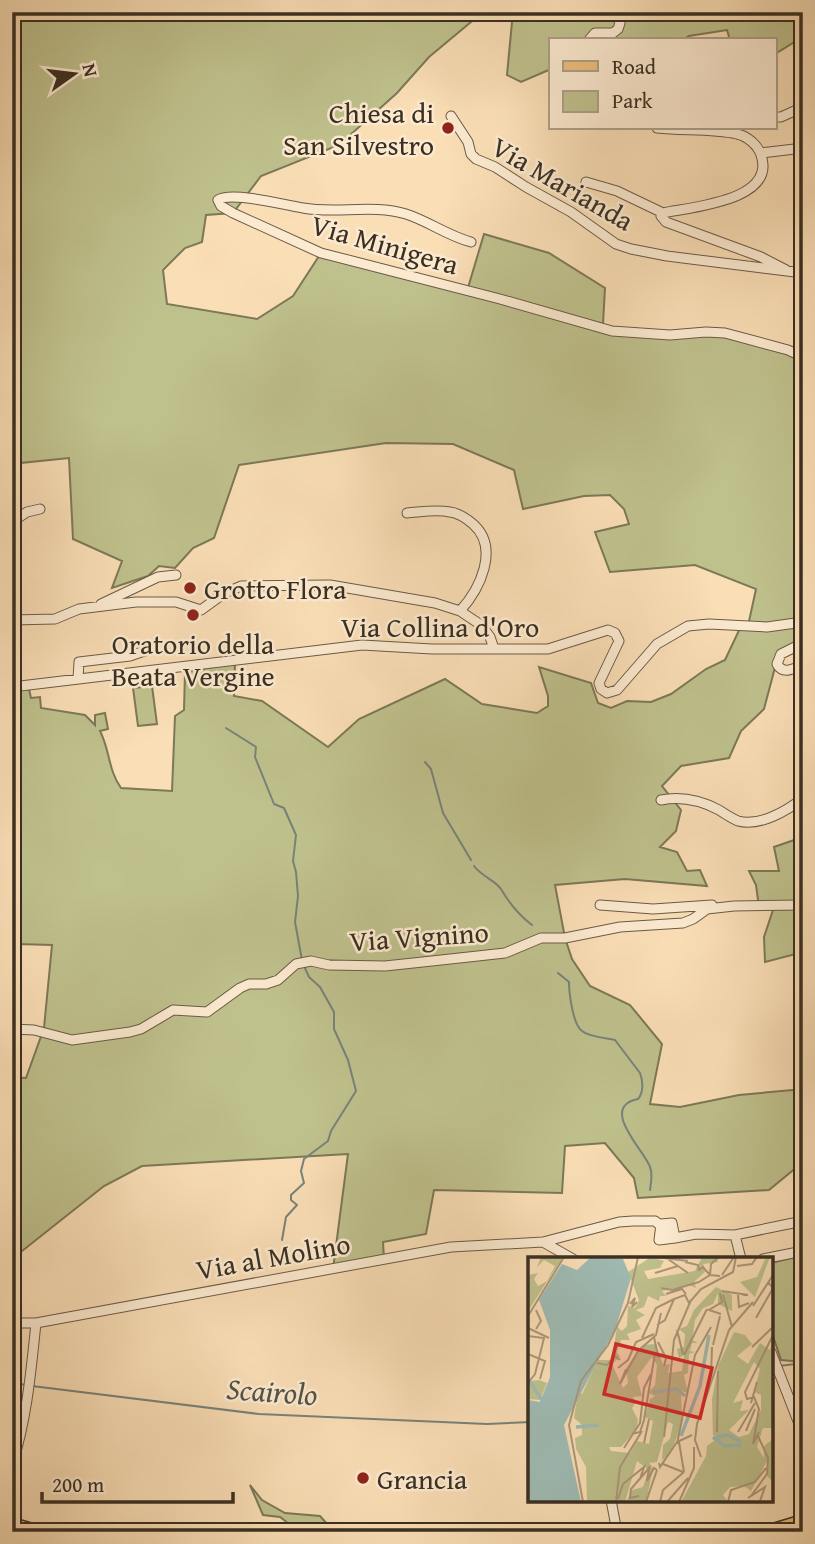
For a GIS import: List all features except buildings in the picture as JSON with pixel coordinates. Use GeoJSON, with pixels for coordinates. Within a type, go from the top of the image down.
{"type":"FeatureCollection","features":[{"type":"Feature","properties":{"kind":"main road"},"geometry":{"type":"LineString","coordinates":[[763,1532],[803,1520]]}},
{"type":"Feature","properties":{"kind":"main road"},"geometry":{"type":"LineString","coordinates":[[12,1524],[42,1532]]}},
{"type":"Feature","properties":{"kind":"street"},"geometry":{"type":"LineString","coordinates":[[591,38],[595,33],[613,33],[618,29],[620,23],[616,15],[610,12]]}},
{"type":"Feature","properties":{"kind":"street"},"geometry":{"type":"LineString","coordinates":[[776,117],[803,107]]}},
{"type":"Feature","properties":{"kind":"street","name":"Via Marianda"},"geometry":{"type":"LineString","coordinates":[[451,116],[476,159],[495,167],[571,212],[604,237],[624,247],[667,256],[803,273]]}},
{"type":"Feature","properties":{"kind":"street"},"geometry":{"type":"LineString","coordinates":[[586,182],[624,194],[663,213],[733,198],[747,192],[761,173],[761,153],[749,139],[739,134],[684,130]]}},
{"type":"Feature","properties":{"kind":"street"},"geometry":{"type":"LineString","coordinates":[[761,153],[803,148]]}},
{"type":"Feature","properties":{"kind":"street","name":"Via Minigera"},"geometry":{"type":"LineString","coordinates":[[471,242],[405,214],[310,209],[254,199],[223,197],[218,200],[219,205],[233,213],[310,249],[374,268],[623,333],[725,333],[788,350],[803,357]]}},
{"type":"Feature","properties":{"kind":"street"},"geometry":{"type":"LineString","coordinates":[[663,213],[661,216],[666,222],[768,260],[787,271]]}},
{"type":"Feature","properties":{"kind":"street"},"geometry":{"type":"LineString","coordinates":[[12,522],[27,512],[40,509]]}},
{"type":"Feature","properties":{"kind":"street"},"geometry":{"type":"LineString","coordinates":[[407,513],[452,512],[464,516],[482,534],[487,548],[484,569],[470,600],[460,611]]}},
{"type":"Feature","properties":{"kind":"street"},"geometry":{"type":"LineString","coordinates":[[100,605],[158,577],[176,575]]}},
{"type":"Feature","properties":{"kind":"street"},"geometry":{"type":"LineString","coordinates":[[12,620],[55,619],[79,609],[100,605],[170,601],[201,610],[209,602],[237,587],[330,584],[435,603],[460,611],[481,625],[490,637],[494,649]]}},
{"type":"Feature","properties":{"kind":"street","name":"Via Collina d'Oro"},"geometry":{"type":"LineString","coordinates":[[12,687],[362,645],[548,649],[562,647],[604,631],[612,631],[617,636],[617,646],[599,683],[603,692],[612,692],[617,690],[657,644],[688,626],[709,624],[767,627],[803,622]]}},
{"type":"Feature","properties":{"kind":"street"},"geometry":{"type":"LineString","coordinates":[[803,643],[780,654],[777,660],[778,667],[787,671],[803,665]]}},
{"type":"Feature","properties":{"kind":"street"},"geometry":{"type":"LineString","coordinates":[[78,678],[79,662],[130,656],[150,649]]}},
{"type":"Feature","properties":{"kind":"street"},"geometry":{"type":"LineString","coordinates":[[661,800],[676,797],[701,802],[736,820],[751,822],[766,819],[803,798]]}},
{"type":"Feature","properties":{"kind":"street"},"geometry":{"type":"LineString","coordinates":[[600,905],[653,909],[727,903],[734,906]]}},
{"type":"Feature","properties":{"kind":"street","name":"Via Vignino"},"geometry":{"type":"LineString","coordinates":[[12,1029],[34,1030],[72,1041],[130,1032],[141,1029],[173,1010],[200,1012],[213,1009],[240,988],[278,980],[299,963],[311,961],[329,965],[385,966],[505,953],[541,938],[565,938],[620,927],[683,923],[707,909],[803,905]]}},
{"type":"Feature","properties":{"kind":"street"},"geometry":{"type":"LineString","coordinates":[[740,1257],[735,1235],[803,1221]]}},
{"type":"Feature","properties":{"kind":"street","name":"Via al Molino"},"geometry":{"type":"LineString","coordinates":[[12,1323],[36,1323],[452,1247],[543,1242],[619,1222],[658,1224],[675,1238],[696,1234],[735,1235]]}},
{"type":"Feature","properties":{"kind":"street"},"geometry":{"type":"LineString","coordinates":[[543,1242],[569,1257]]}},
{"type":"Feature","properties":{"kind":"street"},"geometry":{"type":"LineString","coordinates":[[773,1257],[803,1251]]}},
{"type":"Feature","properties":{"kind":"street"},"geometry":{"type":"LineString","coordinates":[[12,1465],[19,1444],[36,1323]]}},
{"type":"Feature","properties":{"kind":"street"},"geometry":{"type":"LineString","coordinates":[[773,1357],[803,1434]]}},
{"type":"Feature","properties":{"kind":"street"},"geometry":{"type":"LineString","coordinates":[[611,1502],[617,1532]]}},
{"type":"Feature","properties":{"kind":"green space"},"geometry":{"type":"Polygon","coordinates":[[[12,12],[483,12],[429,57],[397,93],[339,145],[261,176],[233,213],[206,215],[202,242],[185,248],[163,270],[167,304],[257,319],[293,296],[321,253],[467,291],[484,234],[549,253],[605,288],[603,324],[613,331],[706,332],[803,357],[803,643],[777,660],[764,709],[741,731],[729,758],[681,766],[662,786],[681,810],[676,831],[660,847],[677,852],[687,871],[700,870],[707,886],[625,879],[555,885],[565,938],[572,959],[590,986],[630,1005],[662,1044],[650,1104],[680,1107],[739,1095],[803,1089],[803,1162],[769,1190],[638,1198],[634,1178],[605,1143],[565,1146],[562,1193],[434,1190],[426,1234],[383,1242],[384,1259],[333,1269],[348,1154],[142,1166],[104,1186],[12,1259],[12,1077],[26,1078],[44,1028],[52,945],[17,944],[12,986],[12,690],[29,689],[31,698],[40,697],[41,708],[85,715],[95,725],[95,715],[105,713],[108,729],[100,731],[121,788],[172,791],[175,716],[184,710],[185,672],[235,663],[234,696],[262,701],[328,747],[359,719],[445,679],[482,704],[537,713],[548,706],[548,696],[539,667],[591,683],[598,703],[611,708],[627,701],[651,702],[671,694],[706,669],[725,660],[742,624],[748,626],[756,589],[695,565],[610,572],[595,532],[629,524],[624,509],[610,495],[584,496],[523,509],[514,470],[453,444],[386,443],[239,465],[214,538],[193,548],[175,568],[159,566],[148,576],[112,588],[122,561],[73,539],[69,458],[21,463],[12,521],[12,12]]]}},
{"type":"Feature","properties":{"kind":"green space"},"geometry":{"type":"Polygon","coordinates":[[[497,12],[803,12],[803,41],[793,43],[776,53],[776,38],[729,38],[727,30],[686,38],[549,38],[549,70],[521,82],[507,75],[512,22],[497,12]]]}},
{"type":"Feature","properties":{"kind":"green space"},"geometry":{"type":"Polygon","coordinates":[[[152,686],[157,724],[138,726],[133,688],[152,686]]]}},
{"type":"Feature","properties":{"kind":"green space"},"geometry":{"type":"Polygon","coordinates":[[[803,837],[803,930],[796,954],[765,962],[764,937],[774,907],[759,907],[756,885],[749,871],[779,871],[774,847],[803,837]]]}},
{"type":"Feature","properties":{"kind":"green space"},"geometry":{"type":"Polygon","coordinates":[[[803,1255],[803,1362],[781,1360],[773,1336],[773,1262],[803,1255]]]}},
{"type":"Feature","properties":{"kind":"green space"},"geometry":{"type":"Polygon","coordinates":[[[250,1485],[262,1500],[285,1513],[320,1516],[328,1525],[328,1532],[289,1524],[280,1517],[263,1515],[250,1485]]]}},
{"type":"Feature","properties":{"kind":"waterway"},"geometry":{"type":"LineString","coordinates":[[226,728],[256,747],[255,757],[274,804],[284,808],[296,835],[293,861],[298,896],[295,922],[302,960]]}},
{"type":"Feature","properties":{"kind":"waterway"},"geometry":{"type":"LineString","coordinates":[[425,762],[431,769],[443,813],[471,860]]}},
{"type":"Feature","properties":{"kind":"waterway"},"geometry":{"type":"LineString","coordinates":[[474,866],[498,886],[532,925]]}},
{"type":"Feature","properties":{"kind":"waterway"},"geometry":{"type":"LineString","coordinates":[[282,1240],[286,1217],[297,1205],[291,1200],[291,1195],[304,1183],[301,1171],[304,1159],[328,1141],[331,1131],[356,1091],[348,1060],[334,1029],[334,1012],[304,966]]}},
{"type":"Feature","properties":{"kind":"waterway"},"geometry":{"type":"LineString","coordinates":[[558,973],[569,982],[572,1008],[579,1028],[589,1035],[615,1040],[640,1073],[641,1093],[638,1099],[627,1104],[622,1111],[627,1130],[650,1167],[650,1190]]}},
{"type":"Feature","properties":{"kind":"waterway","name":"Scairolo"},"geometry":{"type":"LineString","coordinates":[[779,1366],[803,1363]]}},
{"type":"Feature","properties":{"kind":"waterway","name":"Scairolo"},"geometry":{"type":"LineString","coordinates":[[12,1383],[27,1385]]}},
{"type":"Feature","properties":{"kind":"waterway","name":"Scairolo"},"geometry":{"type":"LineString","coordinates":[[32,1386],[259,1414],[487,1424],[528,1422]]}},
{"type":"Feature","properties":{"kind":"place","name":"Chiesa di San Silvestro"},"geometry":{"type":"Point","coordinates":[448,128]}},
{"type":"Feature","properties":{"kind":"place","name":"Grotto Flora"},"geometry":{"type":"Point","coordinates":[190,588]}},
{"type":"Feature","properties":{"kind":"place","name":"Oratorio della Beata Vergine"},"geometry":{"type":"Point","coordinates":[193,615]}},
{"type":"Feature","properties":{"kind":"place","name":"Grancia"},"geometry":{"type":"Point","coordinates":[363,1478]}}]}
